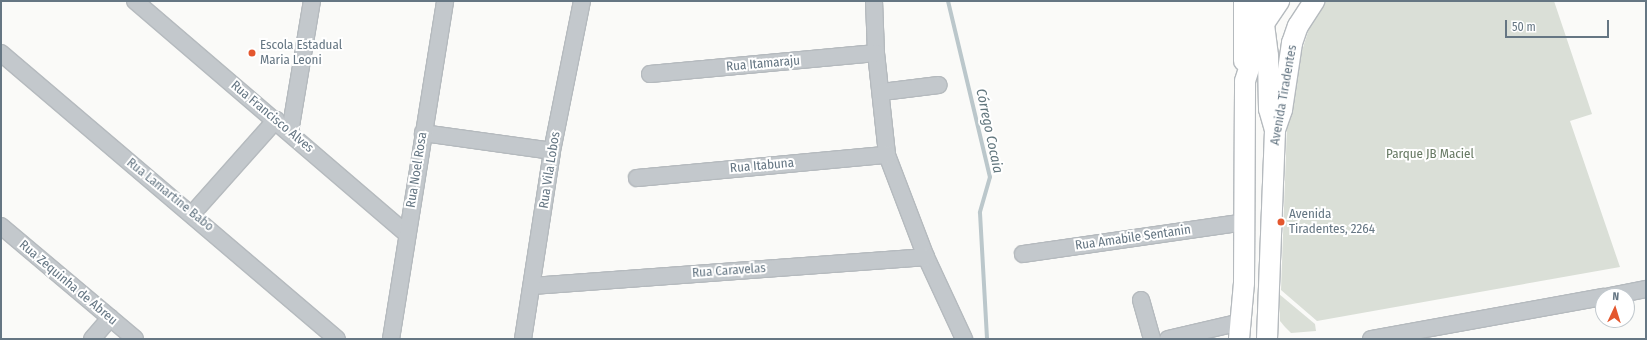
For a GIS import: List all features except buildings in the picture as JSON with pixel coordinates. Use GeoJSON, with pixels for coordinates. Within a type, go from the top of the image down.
{"type":"FeatureCollection","features":[{"type":"Feature","properties":{"kind":"main road"},"geometry":{"type":"LineString","coordinates":[[1240,331],[1244,222],[1244,1]]}},
{"type":"Feature","properties":{"kind":"main road"},"geometry":{"type":"LineString","coordinates":[[1260,1],[1269,109],[1275,130]]}},
{"type":"Feature","properties":{"kind":"main road"},"geometry":{"type":"LineString","coordinates":[[1245,81],[1263,25],[1279,1]]}},
{"type":"Feature","properties":{"kind":"main road","name":"Avenida Tiradentes"},"geometry":{"type":"LineString","coordinates":[[1267,339],[1275,130],[1282,110],[1292,43],[1298,26],[1314,1]]}},
{"type":"Feature","properties":{"kind":"street","name":"Rua Francisco Alves"},"geometry":{"type":"LineString","coordinates":[[135,1],[276,120],[407,234]]}},
{"type":"Feature","properties":{"kind":"street"},"geometry":{"type":"LineString","coordinates":[[290,132],[312,1]]}},
{"type":"Feature","properties":{"kind":"street","name":"Rua Noel Rosa"},"geometry":{"type":"LineString","coordinates":[[391,339],[445,1]]}},
{"type":"Feature","properties":{"kind":"street","name":"Rua Vila Lobos"},"geometry":{"type":"LineString","coordinates":[[523,339],[533,286],[552,151],[582,1]]}},
{"type":"Feature","properties":{"kind":"street"},"geometry":{"type":"LineString","coordinates":[[874,1],[876,53],[882,92],[887,154],[926,257],[964,339]]}},
{"type":"Feature","properties":{"kind":"street","name":"Rua Lamartine Babo"},"geometry":{"type":"LineString","coordinates":[[1,53],[193,213],[337,339]]}},
{"type":"Feature","properties":{"kind":"street","name":"Rua Itamaraju"},"geometry":{"type":"LineString","coordinates":[[650,74],[876,53]]}},
{"type":"Feature","properties":{"kind":"street"},"geometry":{"type":"LineString","coordinates":[[882,92],[940,85]]}},
{"type":"Feature","properties":{"kind":"street"},"geometry":{"type":"LineString","coordinates":[[193,213],[276,120]]}},
{"type":"Feature","properties":{"kind":"street"},"geometry":{"type":"LineString","coordinates":[[423,133],[552,151]]}},
{"type":"Feature","properties":{"kind":"street","name":"Rua Itabuna"},"geometry":{"type":"LineString","coordinates":[[637,178],[887,154]]}},
{"type":"Feature","properties":{"kind":"street","name":"Rua Amabile Sentanin"},"geometry":{"type":"LineString","coordinates":[[1022,254],[1244,222]]}},
{"type":"Feature","properties":{"kind":"street","name":"Rua Zequinha de Abreu"},"geometry":{"type":"LineString","coordinates":[[1,226],[135,339]]}},
{"type":"Feature","properties":{"kind":"street","name":"Rua Caravelas"},"geometry":{"type":"LineString","coordinates":[[533,286],[926,257]]}},
{"type":"Feature","properties":{"kind":"street"},"geometry":{"type":"LineString","coordinates":[[1635,291],[1646,289]]}},
{"type":"Feature","properties":{"kind":"street"},"geometry":{"type":"LineString","coordinates":[[1371,339],[1400,337],[1595,299]]}},
{"type":"Feature","properties":{"kind":"street"},"geometry":{"type":"LineString","coordinates":[[1141,300],[1152,339]]}},
{"type":"Feature","properties":{"kind":"street"},"geometry":{"type":"LineString","coordinates":[[92,339],[110,318]]}},
{"type":"Feature","properties":{"kind":"street"},"geometry":{"type":"LineString","coordinates":[[1168,339],[1240,331]]}},
{"type":"Feature","properties":{"kind":"green space","name":"Parque JB Maciel"},"geometry":{"type":"Polygon","coordinates":[[[1326,1],[1554,1],[1592,114],[1570,121],[1620,267],[1317,321],[1281,290],[1287,126],[1292,109],[1294,76],[1312,19],[1326,1]]]}},
{"type":"Feature","properties":{"kind":"green space"},"geometry":{"type":"Polygon","coordinates":[[[1279,294],[1315,324],[1316,331],[1291,333],[1285,327],[1280,321],[1279,294]]]}},
{"type":"Feature","properties":{"kind":"waterway","name":"Córrego Cocaia"},"geometry":{"type":"LineString","coordinates":[[948,1],[990,177],[980,213],[987,339]]}},
{"type":"Feature","properties":{"kind":"place","name":"Escola Estadual Maria Leoni"},"geometry":{"type":"Point","coordinates":[252,53]}},
{"type":"Feature","properties":{"kind":"place","name":"Avenida Tiradentes, 2264"},"geometry":{"type":"Point","coordinates":[1281,222]}}]}
